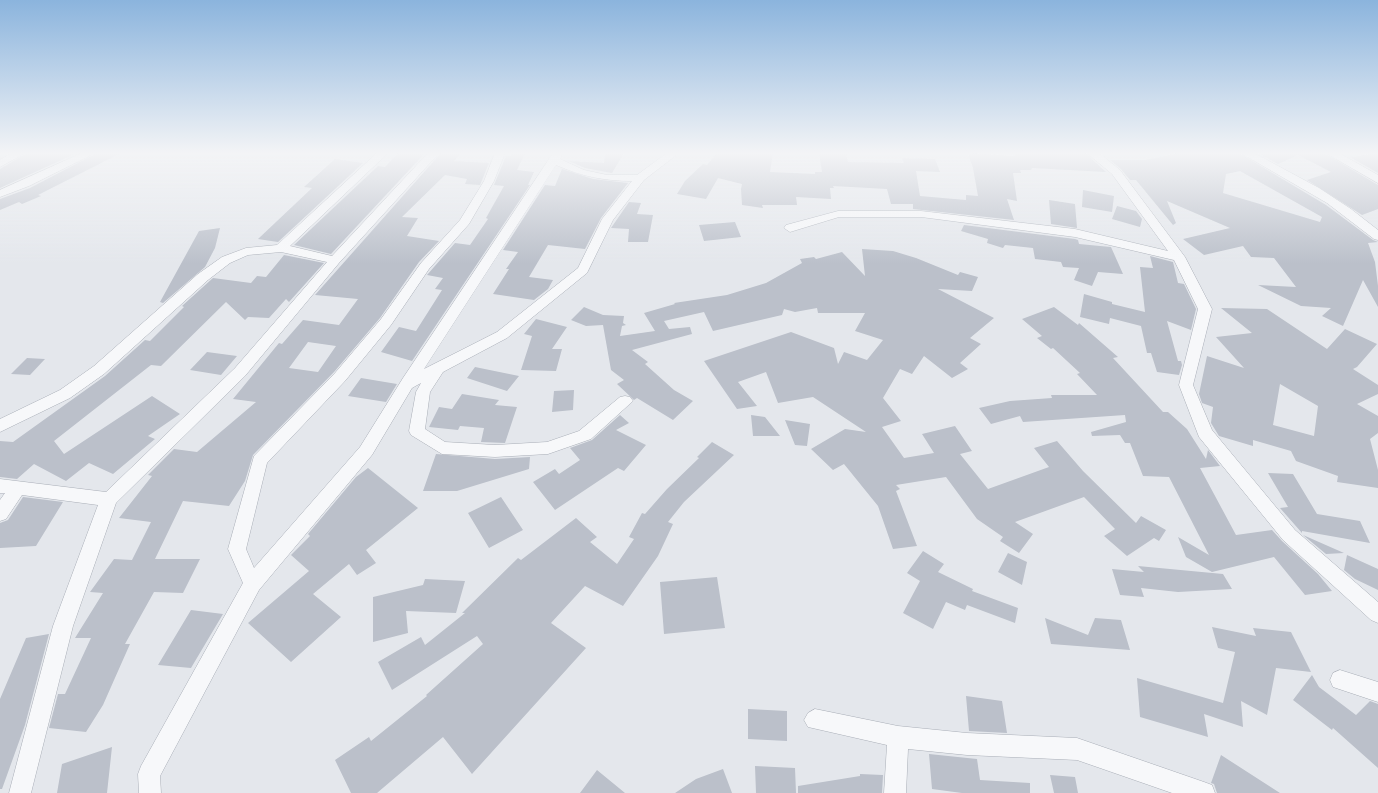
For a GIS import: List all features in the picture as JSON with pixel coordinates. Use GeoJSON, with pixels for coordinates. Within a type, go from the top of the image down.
{"type":"FeatureCollection","features":[{"type":"Feature","properties":{"kind":"street"},"geometry":{"type":"LineString","coordinates":[[281,248],[343,190]]}},
{"type":"Feature","properties":{"kind":"street"},"geometry":{"type":"LineString","coordinates":[[20,793],[63,626],[109,499],[240,372],[335,260],[400,190]]}},
{"type":"Feature","properties":{"kind":"street"},"geometry":{"type":"LineString","coordinates":[[252,584],[237,549],[260,460],[340,377],[386,322],[425,266],[465,222],[483,190]]}},
{"type":"Feature","properties":{"kind":"street"},"geometry":{"type":"LineString","coordinates":[[150,793],[149,774],[252,584],[366,450],[534,190]]}},
{"type":"Feature","properties":{"kind":"street"},"geometry":{"type":"LineString","coordinates":[[407,384],[502,335],[582,270],[608,219],[631,190]]}},
{"type":"Feature","properties":{"kind":"street"},"geometry":{"type":"LineString","coordinates":[[1129,190],[1179,257],[1204,309],[1186,385],[1205,433],[1289,535],[1378,614]]}},
{"type":"Feature","properties":{"kind":"street"},"geometry":{"type":"LineString","coordinates":[[1316,190],[1353,214],[1378,236]]}},
{"type":"Feature","properties":{"kind":"street"},"geometry":{"type":"LineString","coordinates":[[790,228],[838,214],[921,214],[1074,233],[1179,257]]}},
{"type":"Feature","properties":{"kind":"street"},"geometry":{"type":"LineString","coordinates":[[0,426],[65,394],[98,370],[203,277],[226,260],[246,252],[281,248],[335,260]]}},
{"type":"Feature","properties":{"kind":"street"},"geometry":{"type":"LineString","coordinates":[[438,368],[423,392],[417,431],[442,448],[495,451],[548,448],[585,435],[625,400]]}},
{"type":"Feature","properties":{"kind":"street"},"geometry":{"type":"LineString","coordinates":[[0,486],[109,499]]}},
{"type":"Feature","properties":{"kind":"street"},"geometry":{"type":"LineString","coordinates":[[0,514],[17,489]]}},
{"type":"Feature","properties":{"kind":"street"},"geometry":{"type":"LineString","coordinates":[[1340,680],[1378,692]]}},
{"type":"Feature","properties":{"kind":"street"},"geometry":{"type":"LineString","coordinates":[[815,720],[898,737],[967,744],[1077,749],[1204,793]]}},
{"type":"Feature","properties":{"kind":"street"},"geometry":{"type":"LineString","coordinates":[[896,793],[898,737]]}},
{"type":"Feature","properties":{"kind":"building"},"geometry":{"type":"Polygon","coordinates":[[[25,190],[48,190],[38,195],[41,196],[22,204],[19,202],[0,210],[0,199],[25,190]]]}},
{"type":"Feature","properties":{"kind":"building"},"geometry":{"type":"Polygon","coordinates":[[[310,190],[334,190],[278,242],[258,239],[310,190]]]}},
{"type":"Feature","properties":{"kind":"building"},"geometry":{"type":"Polygon","coordinates":[[[352,190],[391,190],[331,254],[294,245],[352,190]]]}},
{"type":"Feature","properties":{"kind":"building"},"geometry":{"type":"Polygon","coordinates":[[[408,190],[430,190],[402,217],[418,218],[407,236],[439,241],[419,262],[380,318],[334,372],[253,455],[245,481],[229,506],[183,501],[155,559],[200,559],[183,593],[154,592],[125,644],[130,644],[103,705],[86,732],[49,728],[58,694],[65,694],[91,638],[75,638],[103,593],[90,592],[114,559],[132,560],[151,522],[119,518],[152,476],[148,475],[174,449],[197,452],[256,402],[233,399],[279,343],[282,344],[303,320],[339,325],[358,299],[315,295],[408,190]],[[308,342],[289,368],[318,372],[336,346],[308,342]]]}},
{"type":"Feature","properties":{"kind":"building"},"geometry":{"type":"Polygon","coordinates":[[[502,190],[527,190],[412,361],[381,352],[399,327],[416,331],[442,290],[435,289],[443,278],[427,275],[455,243],[470,245],[488,219],[486,218],[502,190]]]}},
{"type":"Feature","properties":{"kind":"building"},"geometry":{"type":"Polygon","coordinates":[[[542,190],[623,190],[601,218],[585,249],[548,245],[529,277],[553,280],[548,289],[534,300],[493,294],[509,269],[506,269],[518,252],[503,250],[542,190]]]}},
{"type":"Feature","properties":{"kind":"building"},"geometry":{"type":"Polygon","coordinates":[[[679,190],[711,190],[706,199],[677,194],[679,190]]]}},
{"type":"Feature","properties":{"kind":"building"},"geometry":{"type":"Polygon","coordinates":[[[741,190],[830,190],[831,199],[796,197],[797,205],[762,205],[763,208],[742,205],[741,190]]]}},
{"type":"Feature","properties":{"kind":"building"},"geometry":{"type":"Polygon","coordinates":[[[887,190],[919,190],[920,196],[966,200],[966,195],[978,196],[977,190],[1015,190],[1017,201],[1007,199],[1014,220],[913,209],[913,204],[891,204],[887,190]]]}},
{"type":"Feature","properties":{"kind":"building"},"geometry":{"type":"Polygon","coordinates":[[[1083,190],[1114,196],[1112,212],[1082,207],[1083,190]]]}},
{"type":"Feature","properties":{"kind":"building"},"geometry":{"type":"Polygon","coordinates":[[[1144,190],[1223,190],[1223,193],[1320,222],[1322,217],[1274,190],[1301,190],[1326,205],[1378,242],[1368,243],[1375,262],[1378,307],[1363,280],[1343,326],[1322,316],[1331,308],[1301,306],[1258,285],[1296,287],[1274,258],[1251,257],[1243,246],[1204,255],[1183,239],[1230,228],[1167,201],[1176,223],[1173,225],[1144,190]]]}},
{"type":"Feature","properties":{"kind":"building"},"geometry":{"type":"Polygon","coordinates":[[[1323,190],[1378,190],[1378,209],[1362,215],[1323,190]]]}},
{"type":"Feature","properties":{"kind":"building"},"geometry":{"type":"Polygon","coordinates":[[[1049,200],[1075,204],[1077,228],[1051,224],[1049,200]]]}},
{"type":"Feature","properties":{"kind":"building"},"geometry":{"type":"Polygon","coordinates":[[[629,202],[641,203],[637,214],[653,215],[648,242],[628,242],[629,229],[611,228],[629,202]]]}},
{"type":"Feature","properties":{"kind":"building"},"geometry":{"type":"Polygon","coordinates":[[[1117,206],[1136,211],[1142,219],[1140,227],[1112,219],[1117,206]]]}},
{"type":"Feature","properties":{"kind":"building"},"geometry":{"type":"Polygon","coordinates":[[[735,222],[741,237],[704,241],[699,225],[735,222]]]}},
{"type":"Feature","properties":{"kind":"building"},"geometry":{"type":"Polygon","coordinates":[[[964,225],[1075,239],[1078,240],[1079,244],[1111,247],[1123,274],[1098,272],[1092,286],[1074,280],[1079,268],[1063,267],[1061,262],[1035,259],[1033,248],[1005,245],[1003,248],[987,243],[988,239],[961,231],[964,225]]]}},
{"type":"Feature","properties":{"kind":"building"},"geometry":{"type":"Polygon","coordinates":[[[220,228],[215,248],[205,267],[163,303],[160,302],[199,231],[220,228]]]}},
{"type":"Feature","properties":{"kind":"building"},"geometry":{"type":"Polygon","coordinates":[[[862,249],[893,251],[958,275],[960,272],[978,277],[972,291],[938,289],[994,318],[970,338],[981,344],[960,363],[968,369],[952,378],[924,356],[912,374],[900,369],[883,398],[901,421],[882,427],[904,458],[934,453],[922,434],[955,426],[972,451],[960,454],[988,489],[1049,467],[1034,448],[1057,441],[1083,471],[1136,523],[1141,516],[1166,530],[1159,541],[1154,538],[1127,556],[1104,536],[1115,529],[1084,497],[1015,522],[1033,534],[1019,553],[1000,541],[1003,537],[977,519],[946,477],[896,485],[900,489],[896,491],[917,546],[893,549],[878,506],[844,464],[833,470],[811,449],[845,429],[866,432],[813,397],[778,403],[766,372],[738,382],[757,406],[737,409],[704,361],[791,332],[834,348],[838,364],[844,352],[867,360],[883,340],[855,331],[865,313],[818,313],[817,308],[795,312],[784,309],[782,315],[713,331],[704,312],[664,321],[669,329],[690,327],[692,334],[632,350],[648,362],[645,364],[674,390],[693,401],[673,420],[637,398],[634,400],[617,384],[624,380],[611,370],[603,325],[586,326],[571,320],[584,307],[603,315],[624,316],[623,323],[626,325],[622,326],[620,336],[655,331],[644,313],[674,303],[727,295],[766,283],[802,263],[800,259],[814,257],[816,259],[842,252],[865,276],[862,249]]]}},
{"type":"Feature","properties":{"kind":"building"},"geometry":{"type":"Polygon","coordinates":[[[284,255],[324,263],[289,302],[286,299],[269,318],[248,317],[245,320],[226,302],[161,366],[151,365],[54,441],[64,454],[152,396],[180,414],[148,436],[155,439],[113,474],[89,463],[66,481],[34,464],[17,479],[0,477],[0,441],[13,442],[105,376],[145,340],[150,341],[184,307],[182,306],[213,278],[251,283],[257,276],[266,277],[284,255]]]}},
{"type":"Feature","properties":{"kind":"building"},"geometry":{"type":"Polygon","coordinates":[[[1150,256],[1173,262],[1178,283],[1184,284],[1196,309],[1191,330],[1167,321],[1178,361],[1181,361],[1182,365],[1179,375],[1157,372],[1151,353],[1147,353],[1141,326],[1110,318],[1109,324],[1080,317],[1084,294],[1112,302],[1112,304],[1145,312],[1140,267],[1153,268],[1150,256]]]}},
{"type":"Feature","properties":{"kind":"building"},"geometry":{"type":"Polygon","coordinates":[[[1054,307],[1078,325],[1079,323],[1118,357],[1113,358],[1163,412],[1168,412],[1187,429],[1206,459],[1208,450],[1220,466],[1200,468],[1236,535],[1272,530],[1318,574],[1332,591],[1305,595],[1274,557],[1212,572],[1186,557],[1178,537],[1209,555],[1169,477],[1143,476],[1130,443],[1125,443],[1120,435],[1092,436],[1091,432],[1126,422],[1125,415],[1023,422],[1020,416],[991,424],[979,408],[1010,401],[1052,398],[1051,395],[1097,395],[1077,374],[1080,373],[1053,348],[1051,349],[1037,338],[1042,336],[1022,319],[1054,307]]]}},
{"type":"Feature","properties":{"kind":"building"},"geometry":{"type":"Polygon","coordinates":[[[1221,308],[1267,309],[1327,349],[1345,329],[1377,344],[1357,367],[1353,369],[1378,385],[1378,394],[1357,404],[1378,416],[1378,433],[1370,439],[1378,470],[1378,488],[1337,482],[1338,476],[1296,461],[1291,451],[1253,440],[1253,446],[1219,436],[1211,423],[1213,407],[1202,403],[1199,394],[1207,356],[1244,368],[1216,337],[1252,333],[1221,308]],[[1280,384],[1273,425],[1314,436],[1318,406],[1280,384]]]}},
{"type":"Feature","properties":{"kind":"building"},"geometry":{"type":"Polygon","coordinates":[[[536,319],[567,327],[552,349],[562,349],[556,371],[521,370],[532,336],[524,334],[536,319]]]}},
{"type":"Feature","properties":{"kind":"building"},"geometry":{"type":"Polygon","coordinates":[[[207,352],[237,356],[221,375],[190,370],[207,352]]]}},
{"type":"Feature","properties":{"kind":"building"},"geometry":{"type":"Polygon","coordinates":[[[27,358],[45,359],[30,375],[11,374],[27,358]]]}},
{"type":"Feature","properties":{"kind":"building"},"geometry":{"type":"Polygon","coordinates":[[[475,367],[519,376],[507,391],[467,378],[475,367]]]}},
{"type":"Feature","properties":{"kind":"building"},"geometry":{"type":"Polygon","coordinates":[[[361,378],[397,384],[386,402],[348,396],[361,378]]]}},
{"type":"Feature","properties":{"kind":"building"},"geometry":{"type":"Polygon","coordinates":[[[574,390],[573,410],[552,412],[554,391],[574,390]]]}},
{"type":"Feature","properties":{"kind":"building"},"geometry":{"type":"Polygon","coordinates":[[[462,394],[499,400],[495,405],[517,407],[505,443],[481,442],[484,428],[460,426],[458,430],[429,427],[439,407],[452,409],[462,394]]]}},
{"type":"Feature","properties":{"kind":"building"},"geometry":{"type":"Polygon","coordinates":[[[620,415],[629,423],[616,430],[646,445],[624,471],[618,468],[555,510],[533,482],[555,469],[559,474],[580,460],[570,448],[592,440],[620,415]]]}},
{"type":"Feature","properties":{"kind":"building"},"geometry":{"type":"Polygon","coordinates":[[[751,415],[765,417],[780,436],[753,436],[751,415]]]}},
{"type":"Feature","properties":{"kind":"building"},"geometry":{"type":"Polygon","coordinates":[[[785,420],[810,424],[807,446],[795,445],[785,420]]]}},
{"type":"Feature","properties":{"kind":"building"},"geometry":{"type":"Polygon","coordinates":[[[712,442],[734,455],[684,502],[668,522],[673,524],[658,556],[623,606],[585,586],[551,623],[586,648],[472,774],[443,737],[377,793],[351,793],[335,760],[369,737],[371,741],[427,696],[483,644],[477,636],[392,690],[378,662],[421,637],[425,645],[465,613],[462,613],[518,558],[521,560],[576,518],[597,537],[590,542],[617,564],[634,539],[629,537],[642,513],[645,514],[712,442]]]}},
{"type":"Feature","properties":{"kind":"building"},"geometry":{"type":"Polygon","coordinates":[[[436,454],[495,459],[530,457],[529,469],[457,491],[423,491],[436,454]]]}},
{"type":"Feature","properties":{"kind":"building"},"geometry":{"type":"Polygon","coordinates":[[[368,468],[418,508],[366,550],[376,563],[357,575],[349,564],[313,594],[341,617],[291,662],[248,623],[309,571],[291,555],[310,536],[308,534],[356,477],[368,468]]]}},
{"type":"Feature","properties":{"kind":"building"},"geometry":{"type":"Polygon","coordinates":[[[1268,473],[1293,474],[1317,514],[1360,521],[1370,543],[1302,531],[1302,533],[1280,508],[1288,507],[1268,473]]]}},
{"type":"Feature","properties":{"kind":"building"},"geometry":{"type":"Polygon","coordinates":[[[23,497],[63,502],[36,546],[0,548],[0,523],[8,520],[23,497]]]}},
{"type":"Feature","properties":{"kind":"building"},"geometry":{"type":"Polygon","coordinates":[[[501,497],[523,530],[489,548],[468,513],[501,497]]]}},
{"type":"Feature","properties":{"kind":"building"},"geometry":{"type":"Polygon","coordinates":[[[1303,535],[1344,553],[1326,554],[1303,535]]]}},
{"type":"Feature","properties":{"kind":"building"},"geometry":{"type":"Polygon","coordinates":[[[923,551],[944,564],[938,572],[973,589],[972,591],[1018,608],[1015,623],[967,605],[965,610],[946,602],[933,629],[903,613],[920,581],[907,573],[923,551]]]}},
{"type":"Feature","properties":{"kind":"building"},"geometry":{"type":"Polygon","coordinates":[[[1008,553],[1027,562],[1022,585],[998,572],[1008,553]]]}},
{"type":"Feature","properties":{"kind":"building"},"geometry":{"type":"Polygon","coordinates":[[[1347,555],[1378,569],[1378,590],[1355,579],[1344,570],[1347,555]]]}},
{"type":"Feature","properties":{"kind":"building"},"geometry":{"type":"Polygon","coordinates":[[[1138,566],[1223,574],[1232,589],[1178,592],[1141,588],[1144,597],[1120,595],[1112,569],[1144,572],[1138,566]]]}},
{"type":"Feature","properties":{"kind":"building"},"geometry":{"type":"Polygon","coordinates":[[[717,577],[725,628],[664,634],[660,582],[717,577]]]}},
{"type":"Feature","properties":{"kind":"building"},"geometry":{"type":"Polygon","coordinates":[[[425,579],[465,581],[456,613],[406,611],[408,633],[373,642],[373,597],[423,585],[425,579]]]}},
{"type":"Feature","properties":{"kind":"building"},"geometry":{"type":"Polygon","coordinates":[[[191,610],[223,614],[191,668],[158,665],[191,610]]]}},
{"type":"Feature","properties":{"kind":"building"},"geometry":{"type":"Polygon","coordinates":[[[1045,618],[1088,635],[1095,618],[1121,620],[1130,650],[1051,644],[1045,618]]]}},
{"type":"Feature","properties":{"kind":"building"},"geometry":{"type":"Polygon","coordinates":[[[1212,627],[1256,636],[1253,628],[1291,632],[1311,672],[1276,668],[1267,715],[1241,701],[1243,727],[1204,714],[1208,737],[1140,717],[1137,678],[1223,703],[1235,652],[1218,648],[1212,627]]]}},
{"type":"Feature","properties":{"kind":"building"},"geometry":{"type":"Polygon","coordinates":[[[49,634],[25,725],[2,789],[0,789],[0,699],[26,638],[49,634]]]}},
{"type":"Feature","properties":{"kind":"building"},"geometry":{"type":"Polygon","coordinates":[[[1312,675],[1319,687],[1356,715],[1370,701],[1378,704],[1378,768],[1333,728],[1332,730],[1293,700],[1312,675]]]}},
{"type":"Feature","properties":{"kind":"building"},"geometry":{"type":"Polygon","coordinates":[[[966,696],[1002,701],[1007,733],[969,731],[966,696]]]}},
{"type":"Feature","properties":{"kind":"building"},"geometry":{"type":"Polygon","coordinates":[[[748,709],[787,711],[787,741],[748,739],[748,709]]]}},
{"type":"Feature","properties":{"kind":"building"},"geometry":{"type":"Polygon","coordinates":[[[112,747],[107,793],[57,793],[62,764],[112,747]]]}},
{"type":"Feature","properties":{"kind":"building"},"geometry":{"type":"Polygon","coordinates":[[[929,754],[977,759],[980,780],[1030,783],[1030,793],[962,793],[932,789],[929,754]]]}},
{"type":"Feature","properties":{"kind":"building"},"geometry":{"type":"Polygon","coordinates":[[[1221,755],[1280,793],[1217,793],[1214,784],[1211,783],[1221,755]]]}},
{"type":"Feature","properties":{"kind":"building"},"geometry":{"type":"Polygon","coordinates":[[[755,766],[795,768],[796,793],[756,793],[755,766]]]}},
{"type":"Feature","properties":{"kind":"building"},"geometry":{"type":"Polygon","coordinates":[[[723,769],[732,793],[675,793],[696,779],[723,769]]]}},
{"type":"Feature","properties":{"kind":"building"},"geometry":{"type":"Polygon","coordinates":[[[597,770],[625,793],[580,793],[597,770]]]}},
{"type":"Feature","properties":{"kind":"building"},"geometry":{"type":"Polygon","coordinates":[[[860,774],[883,775],[882,793],[798,793],[798,786],[860,776],[860,774]]]}},
{"type":"Feature","properties":{"kind":"building"},"geometry":{"type":"Polygon","coordinates":[[[1050,775],[1075,777],[1078,793],[1054,793],[1050,775]]]}}]}
